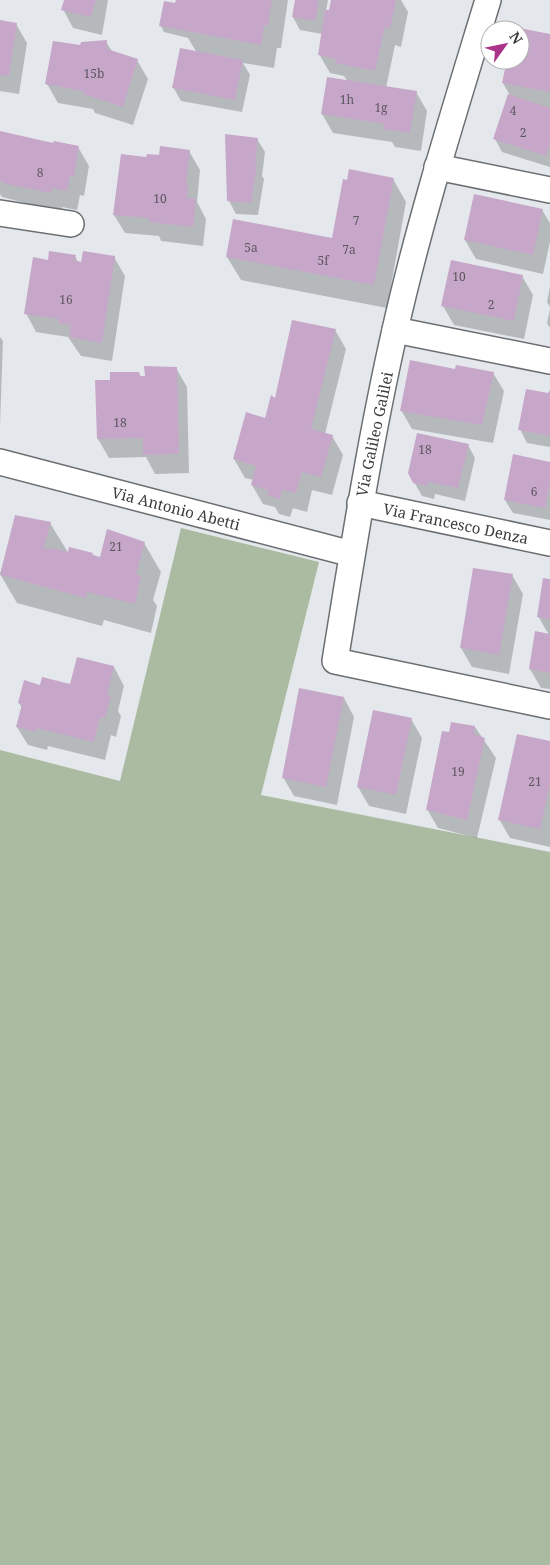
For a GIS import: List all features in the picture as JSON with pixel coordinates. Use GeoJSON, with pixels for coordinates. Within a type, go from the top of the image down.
{"type":"FeatureCollection","features":[{"type":"Feature","properties":{"kind":"street","name":"Via Galileo Galilei"},"geometry":{"type":"LineString","coordinates":[[488,0],[437,167],[395,330],[360,503],[335,661],[550,706]]}},
{"type":"Feature","properties":{"kind":"street"},"geometry":{"type":"LineString","coordinates":[[437,167],[550,190]]}},
{"type":"Feature","properties":{"kind":"street"},"geometry":{"type":"LineString","coordinates":[[0,213],[71,224]]}},
{"type":"Feature","properties":{"kind":"street"},"geometry":{"type":"LineString","coordinates":[[395,330],[550,361]]}},
{"type":"Feature","properties":{"kind":"street","name":"Via Antonio Abetti"},"geometry":{"type":"LineString","coordinates":[[0,462],[352,554]]}},
{"type":"Feature","properties":{"kind":"street","name":"Via Francesco Denza"},"geometry":{"type":"LineString","coordinates":[[360,503],[550,543]]}},
{"type":"Feature","properties":{"kind":"green space"},"geometry":{"type":"Polygon","coordinates":[[[181,528],[319,562],[261,795],[550,852],[550,1565],[0,1565],[0,750],[120,781],[181,528]]]}},
{"type":"Feature","properties":{"kind":"building"},"geometry":{"type":"Polygon","coordinates":[[[64,0],[96,0],[91,17],[61,10],[64,0]]]}},
{"type":"Feature","properties":{"kind":"building"},"geometry":{"type":"Polygon","coordinates":[[[176,0],[272,0],[268,26],[264,25],[261,45],[159,26],[164,1],[175,3],[176,0]]]}},
{"type":"Feature","properties":{"kind":"building"},"geometry":{"type":"Polygon","coordinates":[[[295,0],[319,0],[315,21],[292,17],[295,0]]]}},
{"type":"Feature","properties":{"kind":"building"},"geometry":{"type":"Polygon","coordinates":[[[331,0],[396,0],[390,29],[385,27],[375,71],[335,63],[336,59],[318,55],[325,10],[329,10],[331,0]]]}},
{"type":"Feature","properties":{"kind":"building"},"geometry":{"type":"Polygon","coordinates":[[[0,20],[17,23],[9,76],[0,75],[0,20]]]}},
{"type":"Feature","properties":{"kind":"building"},"geometry":{"type":"Polygon","coordinates":[[[530,30],[550,34],[550,92],[502,83],[505,70],[530,70],[530,30]]]}},
{"type":"Feature","properties":{"kind":"building"},"geometry":{"type":"Polygon","coordinates":[[[107,40],[107,49],[138,59],[123,107],[83,94],[83,91],[45,84],[53,41],[80,45],[81,42],[107,40]]]}},
{"type":"Feature","properties":{"kind":"building"},"geometry":{"type":"Polygon","coordinates":[[[180,48],[243,60],[235,100],[172,88],[180,48]]]}},
{"type":"Feature","properties":{"kind":"building"},"geometry":{"type":"Polygon","coordinates":[[[327,77],[417,91],[410,133],[383,129],[384,124],[321,114],[327,77]]]}},
{"type":"Feature","properties":{"kind":"building"},"geometry":{"type":"Polygon","coordinates":[[[508,94],[550,108],[550,142],[546,156],[493,139],[508,94]]]}},
{"type":"Feature","properties":{"kind":"building"},"geometry":{"type":"Polygon","coordinates":[[[0,131],[53,143],[54,141],[79,146],[74,177],[70,176],[67,191],[52,188],[51,193],[5,184],[5,182],[0,181],[0,131]]]}},
{"type":"Feature","properties":{"kind":"building"},"geometry":{"type":"Polygon","coordinates":[[[225,134],[258,138],[255,163],[257,164],[251,203],[227,201],[225,134]]]}},
{"type":"Feature","properties":{"kind":"building"},"geometry":{"type":"Polygon","coordinates":[[[160,146],[190,150],[186,185],[188,185],[187,198],[196,199],[193,227],[149,222],[150,218],[113,215],[121,154],[146,157],[147,154],[159,155],[160,146]]]}},
{"type":"Feature","properties":{"kind":"building"},"geometry":{"type":"Polygon","coordinates":[[[349,169],[394,178],[374,285],[226,257],[233,219],[332,238],[343,179],[347,180],[349,169]]]}},
{"type":"Feature","properties":{"kind":"building"},"geometry":{"type":"Polygon","coordinates":[[[474,194],[543,209],[533,255],[464,240],[474,194]]]}},
{"type":"Feature","properties":{"kind":"building"},"geometry":{"type":"Polygon","coordinates":[[[49,251],[76,255],[74,260],[81,262],[83,251],[115,256],[102,343],[69,337],[71,325],[58,323],[59,319],[24,314],[33,257],[48,260],[49,251]]]}},
{"type":"Feature","properties":{"kind":"building"},"geometry":{"type":"Polygon","coordinates":[[[451,260],[523,275],[514,321],[441,306],[451,260]]]}},
{"type":"Feature","properties":{"kind":"building"},"geometry":{"type":"Polygon","coordinates":[[[292,320],[336,329],[311,429],[333,435],[321,477],[302,472],[296,493],[282,490],[280,499],[267,495],[268,490],[251,485],[256,466],[233,459],[246,412],[265,418],[271,395],[275,398],[292,320]]]}},
{"type":"Feature","properties":{"kind":"building"},"geometry":{"type":"Polygon","coordinates":[[[410,360],[455,369],[456,365],[494,372],[482,425],[400,411],[410,360]]]}},
{"type":"Feature","properties":{"kind":"building"},"geometry":{"type":"Polygon","coordinates":[[[144,366],[177,367],[179,454],[143,455],[143,438],[97,439],[95,380],[110,380],[110,372],[139,372],[140,376],[145,376],[144,366]]]}},
{"type":"Feature","properties":{"kind":"building"},"geometry":{"type":"Polygon","coordinates":[[[526,389],[548,393],[550,390],[550,436],[518,430],[526,389]]]}},
{"type":"Feature","properties":{"kind":"building"},"geometry":{"type":"Polygon","coordinates":[[[417,433],[469,444],[458,488],[428,482],[427,486],[413,483],[408,473],[417,433]]]}},
{"type":"Feature","properties":{"kind":"building"},"geometry":{"type":"Polygon","coordinates":[[[513,454],[550,462],[550,482],[545,508],[504,500],[513,454]]]}},
{"type":"Feature","properties":{"kind":"building"},"geometry":{"type":"Polygon","coordinates":[[[15,515],[51,522],[44,548],[50,550],[50,548],[68,552],[69,547],[93,553],[92,555],[100,557],[107,529],[145,542],[136,574],[141,576],[135,604],[87,592],[86,598],[0,575],[15,515]]]}},
{"type":"Feature","properties":{"kind":"building"},"geometry":{"type":"Polygon","coordinates":[[[473,568],[513,574],[499,655],[460,648],[473,568]]]}},
{"type":"Feature","properties":{"kind":"building"},"geometry":{"type":"Polygon","coordinates":[[[543,578],[550,579],[550,619],[537,617],[543,578]]]}},
{"type":"Feature","properties":{"kind":"building"},"geometry":{"type":"Polygon","coordinates":[[[535,631],[550,634],[550,673],[529,669],[535,631]]]}},
{"type":"Feature","properties":{"kind":"building"},"geometry":{"type":"Polygon","coordinates":[[[77,657],[114,666],[107,695],[111,696],[105,718],[100,717],[94,742],[37,728],[36,732],[16,727],[22,704],[18,703],[24,680],[40,685],[42,677],[70,684],[77,657]]]}},
{"type":"Feature","properties":{"kind":"building"},"geometry":{"type":"Polygon","coordinates":[[[299,688],[344,697],[326,787],[282,778],[299,688]]]}},
{"type":"Feature","properties":{"kind":"building"},"geometry":{"type":"Polygon","coordinates":[[[373,710],[412,718],[396,795],[357,787],[373,710]]]}},
{"type":"Feature","properties":{"kind":"building"},"geometry":{"type":"Polygon","coordinates":[[[451,722],[475,726],[474,734],[485,738],[467,820],[426,810],[442,731],[449,732],[451,722]]]}},
{"type":"Feature","properties":{"kind":"building"},"geometry":{"type":"Polygon","coordinates":[[[517,734],[550,741],[550,784],[540,829],[498,820],[517,734]]]}}]}
